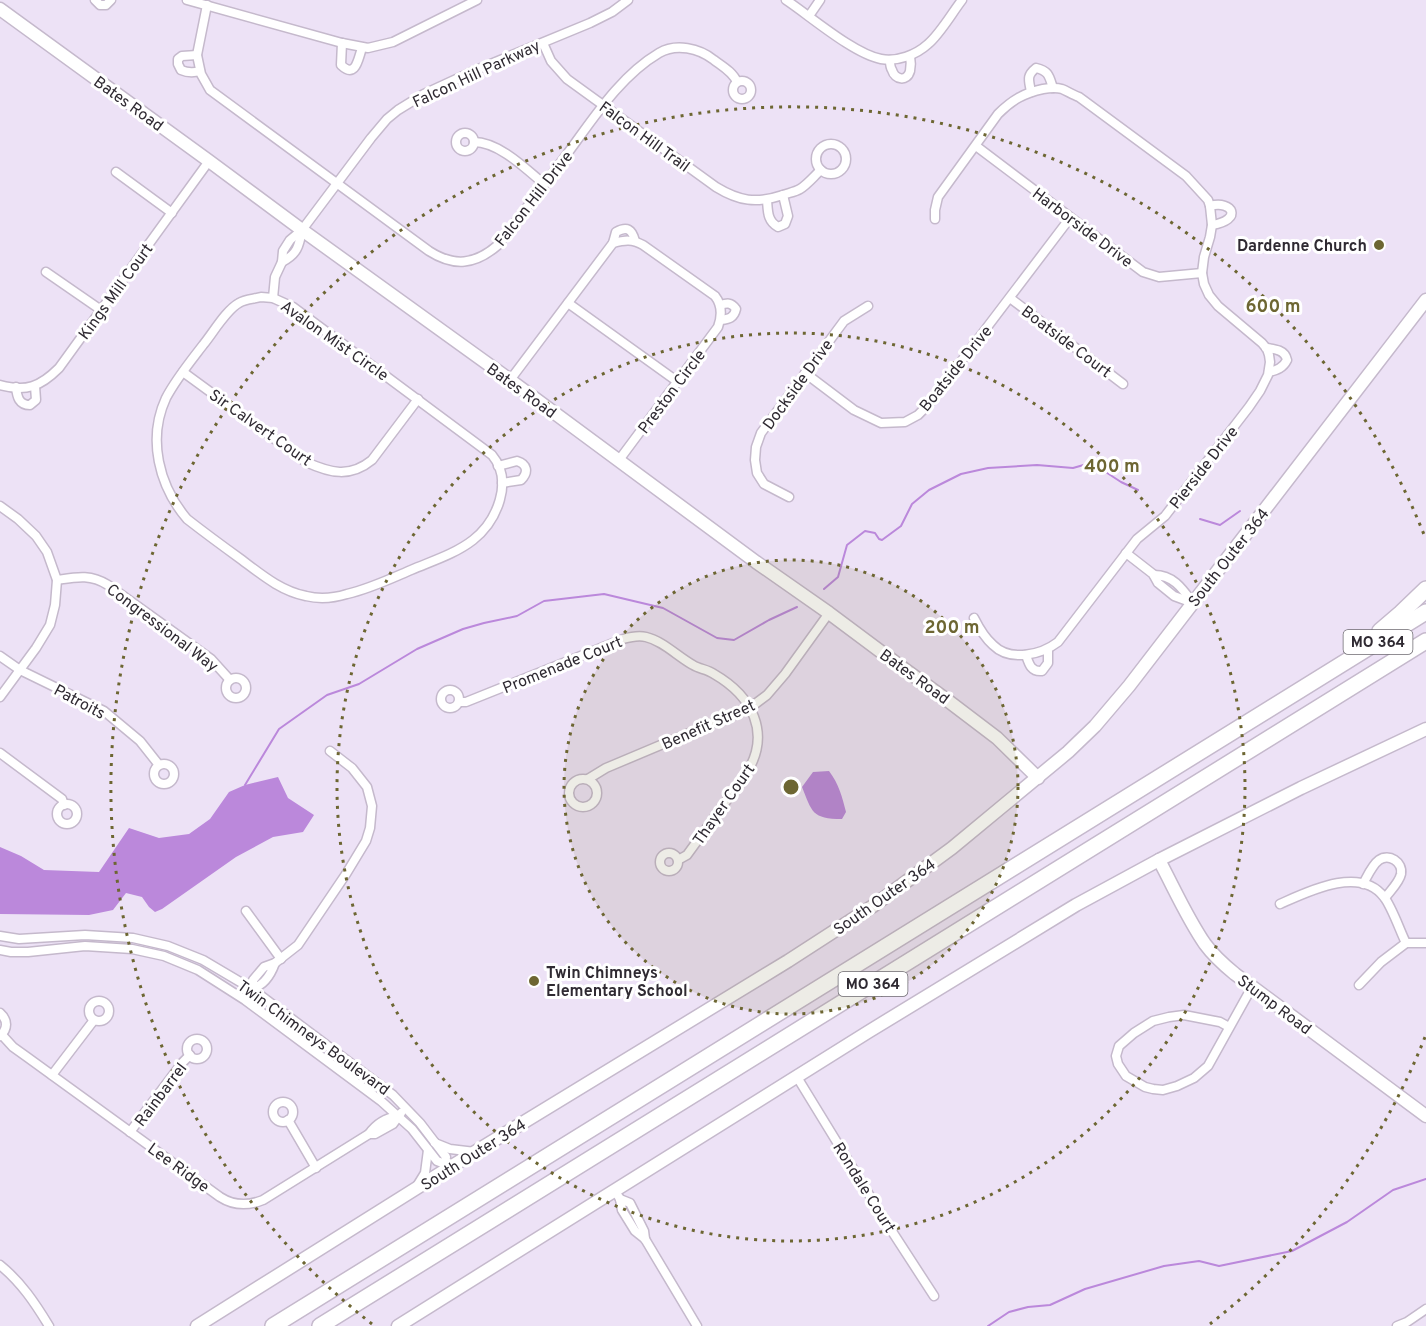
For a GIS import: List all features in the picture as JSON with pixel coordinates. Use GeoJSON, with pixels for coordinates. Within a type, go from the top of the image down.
{"type":"FeatureCollection","features":[{"type":"Feature","properties":{"kind":"highway"},"geometry":{"type":"LineString","coordinates":[[1330,672],[1394,619],[1426,588]]}},
{"type":"Feature","properties":{"kind":"highway","name":"MO 364"},"geometry":{"type":"LineString","coordinates":[[273,1326],[1426,612]]}},
{"type":"Feature","properties":{"kind":"highway","name":"MO 364"},"geometry":{"type":"LineString","coordinates":[[320,1326],[1426,641]]}},
{"type":"Feature","properties":{"kind":"street"},"geometry":{"type":"LineString","coordinates":[[95,0],[100,5],[106,5],[111,0]]}},
{"type":"Feature","properties":{"kind":"street"},"geometry":{"type":"LineString","coordinates":[[187,0],[362,48],[393,42],[477,0]]}},
{"type":"Feature","properties":{"kind":"street","name":"Falcon Hill Parkway"},"geometry":{"type":"LineString","coordinates":[[273,297],[275,277],[282,262],[283,251],[290,240],[302,230],[387,119],[424,94],[604,16],[628,0]]}},
{"type":"Feature","properties":{"kind":"street"},"geometry":{"type":"LineString","coordinates":[[786,0],[849,45],[872,57],[890,60],[910,56],[930,43],[962,0]]}},
{"type":"Feature","properties":{"kind":"street"},"geometry":{"type":"LineString","coordinates":[[809,16],[820,0]]}},
{"type":"Feature","properties":{"kind":"street","name":"Falcon Hill Drive"},"geometry":{"type":"LineString","coordinates":[[207,5],[197,55],[200,71],[210,90],[429,250],[454,262],[478,258],[489,253],[498,245],[603,105],[631,75],[659,53],[676,48],[687,48],[710,57],[725,68],[737,82]]}},
{"type":"Feature","properties":{"kind":"street","name":"Bates Road"},"geometry":{"type":"LineString","coordinates":[[1,10],[829,613],[997,738],[1038,777]]}},
{"type":"Feature","properties":{"kind":"street"},"geometry":{"type":"LineString","coordinates":[[342,43],[341,65],[349,70],[357,63],[362,48]]}},
{"type":"Feature","properties":{"kind":"street","name":"Falcon Hill Trail"},"geometry":{"type":"LineString","coordinates":[[543,43],[551,62],[567,79],[716,187],[737,198],[752,201],[767,200],[800,190],[821,170]]}},
{"type":"Feature","properties":{"kind":"street","name":"Falcon Hill Drive"},"geometry":{"type":"LineString","coordinates":[[197,55],[182,56],[178,58],[178,64],[181,70],[186,72],[200,71]]}},
{"type":"Feature","properties":{"kind":"street"},"geometry":{"type":"LineString","coordinates":[[890,60],[892,71],[896,77],[902,79],[910,73],[910,56]]}},
{"type":"Feature","properties":{"kind":"street"},"geometry":{"type":"LineString","coordinates":[[1030,92],[1028,78],[1036,68],[1045,70],[1053,88]]}},
{"type":"Feature","properties":{"kind":"street"},"geometry":{"type":"LineString","coordinates":[[935,219],[938,197],[998,114],[1021,95],[1053,88],[1060,89],[1079,97],[1186,176],[1208,200],[1212,225],[1202,273]]}},
{"type":"Feature","properties":{"kind":"street"},"geometry":{"type":"LineString","coordinates":[[474,142],[490,145],[514,160],[544,184]]}},
{"type":"Feature","properties":{"kind":"street","name":"Harborside Drive"},"geometry":{"type":"LineString","coordinates":[[976,146],[1143,272],[1159,277],[1202,273]]}},
{"type":"Feature","properties":{"kind":"street","name":"Kings Mill Court"},"geometry":{"type":"LineString","coordinates":[[16,387],[20,402],[24,405],[30,405],[36,400],[35,386],[47,380],[59,368],[209,161]]}},
{"type":"Feature","properties":{"kind":"street"},"geometry":{"type":"LineString","coordinates":[[116,172],[172,213]]}},
{"type":"Feature","properties":{"kind":"street"},"geometry":{"type":"LineString","coordinates":[[767,200],[769,218],[772,224],[778,227],[785,224],[788,216],[783,195]]}},
{"type":"Feature","properties":{"kind":"street"},"geometry":{"type":"LineString","coordinates":[[1210,206],[1218,204],[1226,206],[1231,213],[1225,222],[1212,225]]}},
{"type":"Feature","properties":{"kind":"street","name":"Boatside Drive"},"geometry":{"type":"LineString","coordinates":[[805,373],[854,410],[881,423],[905,422],[918,415],[928,405],[1070,218]]}},
{"type":"Feature","properties":{"kind":"street","name":"Preston Circle"},"geometry":{"type":"LineString","coordinates":[[510,380],[614,243],[625,240],[643,245],[715,296],[720,305],[731,304],[736,309],[734,315],[729,319],[721,320],[619,460]]}},
{"type":"Feature","properties":{"kind":"street"},"geometry":{"type":"LineString","coordinates":[[46,272],[101,310]]}},
{"type":"Feature","properties":{"kind":"street","name":"Pierside Drive"},"geometry":{"type":"LineString","coordinates":[[974,618],[982,633],[998,650],[1026,655],[1058,642],[1137,539],[1166,516],[1249,407],[1269,372],[1284,366],[1287,360],[1286,355],[1281,351],[1266,348],[1214,300],[1204,284],[1202,273]]}},
{"type":"Feature","properties":{"kind":"street","name":"Avalon Mist Circle"},"geometry":{"type":"LineString","coordinates":[[273,297],[293,307],[488,450],[497,460],[502,483],[501,496],[495,512],[481,532],[467,544],[445,556],[370,587],[346,594],[308,597],[294,594],[271,582],[187,519],[170,495],[159,464],[158,427],[165,400],[183,372],[233,307],[250,299],[273,297]]}},
{"type":"Feature","properties":{"kind":"street","name":"Boatside Court"},"geometry":{"type":"LineString","coordinates":[[1010,298],[1123,384]]}},
{"type":"Feature","properties":{"kind":"street","name":"South Outer 364"},"geometry":{"type":"LineString","coordinates":[[197,1326],[416,1189],[446,1167],[476,1152],[860,915],[952,848],[1068,752],[1095,726],[1129,686],[1426,300]]}},
{"type":"Feature","properties":{"kind":"street"},"geometry":{"type":"LineString","coordinates":[[568,303],[678,382]]}},
{"type":"Feature","properties":{"kind":"street"},"geometry":{"type":"LineString","coordinates":[[720,305],[721,320]]}},
{"type":"Feature","properties":{"kind":"street","name":"Dockside Drive"},"geometry":{"type":"LineString","coordinates":[[789,497],[764,484],[760,479],[755,460],[756,447],[766,425],[844,321],[868,306]]}},
{"type":"Feature","properties":{"kind":"street"},"geometry":{"type":"LineString","coordinates":[[1266,348],[1270,362],[1269,372]]}},
{"type":"Feature","properties":{"kind":"street","name":"Sir Calvert Court"},"geometry":{"type":"LineString","coordinates":[[183,372],[306,462],[322,470],[339,472],[358,469],[372,460],[418,399]]}},
{"type":"Feature","properties":{"kind":"street"},"geometry":{"type":"LineString","coordinates":[[0,385],[35,386]]}},
{"type":"Feature","properties":{"kind":"street"},"geometry":{"type":"LineString","coordinates":[[498,466],[517,461],[524,464],[526,470],[522,480],[502,483]]}},
{"type":"Feature","properties":{"kind":"street"},"geometry":{"type":"LineString","coordinates":[[0,506],[36,536],[47,552],[57,580],[55,605],[50,625],[0,697]]}},
{"type":"Feature","properties":{"kind":"street"},"geometry":{"type":"LineString","coordinates":[[1126,553],[1154,574],[1158,583],[1174,596],[1193,603]]}},
{"type":"Feature","properties":{"kind":"street","name":"Congressional Way"},"geometry":{"type":"LineString","coordinates":[[57,580],[76,577],[97,578],[211,659],[230,680]]}},
{"type":"Feature","properties":{"kind":"street","name":"Benefit Street"},"geometry":{"type":"LineString","coordinates":[[588,779],[606,768],[751,707],[767,695],[785,674],[829,613]]}},
{"type":"Feature","properties":{"kind":"street","name":"Promenade Court"},"geometry":{"type":"LineString","coordinates":[[460,702],[466,702],[623,639],[645,636],[663,644],[697,668],[716,675],[739,693],[751,707]]}},
{"type":"Feature","properties":{"kind":"street","name":"Pierside Drive"},"geometry":{"type":"LineString","coordinates":[[1026,655],[1033,669],[1042,671],[1048,663],[1048,648]]}},
{"type":"Feature","properties":{"kind":"street","name":"Patroits"},"geometry":{"type":"LineString","coordinates":[[0,656],[20,670],[104,711],[140,741],[159,765]]}},
{"type":"Feature","properties":{"kind":"street","name":"Thayer Court"},"geometry":{"type":"LineString","coordinates":[[678,860],[687,855],[752,766],[758,746],[756,723],[751,707]]}},
{"type":"Feature","properties":{"kind":"street"},"geometry":{"type":"LineString","coordinates":[[398,1326],[618,1195],[797,1077],[1076,905],[1159,860],[1308,785],[1426,729]]}},
{"type":"Feature","properties":{"kind":"street"},"geometry":{"type":"LineString","coordinates":[[245,1000],[253,989],[261,986],[278,961],[298,945],[366,842],[372,806],[367,788],[352,768],[330,751]]}},
{"type":"Feature","properties":{"kind":"street"},"geometry":{"type":"LineString","coordinates":[[0,753],[62,799],[64,805]]}},
{"type":"Feature","properties":{"kind":"street"},"geometry":{"type":"LineString","coordinates":[[1363,884],[1375,863],[1388,857],[1394,859],[1400,866],[1401,874],[1385,898]]}},
{"type":"Feature","properties":{"kind":"street","name":"Stump Road"},"geometry":{"type":"LineString","coordinates":[[1159,860],[1204,943],[1212,953],[1252,987],[1426,1116]]}},
{"type":"Feature","properties":{"kind":"street"},"geometry":{"type":"LineString","coordinates":[[1280,904],[1317,888],[1343,882],[1363,884],[1375,889],[1385,898],[1406,943]]}},
{"type":"Feature","properties":{"kind":"street"},"geometry":{"type":"LineString","coordinates":[[246,911],[278,961]]}},
{"type":"Feature","properties":{"kind":"street","name":"Twin Chimneys Boulevard"},"geometry":{"type":"LineString","coordinates":[[0,936],[19,939],[85,935],[133,938],[168,946],[202,960],[253,989],[393,1095],[420,1123],[438,1161],[446,1167]]}},
{"type":"Feature","properties":{"kind":"street"},"geometry":{"type":"LineString","coordinates":[[1359,985],[1381,962],[1406,943],[1426,943]]}},
{"type":"Feature","properties":{"kind":"street","name":"Twin Chimneys Boulevard"},"geometry":{"type":"LineString","coordinates":[[0,950],[28,952],[85,946],[132,949],[164,956],[198,970],[245,1000],[381,1101],[432,1146]]}},
{"type":"Feature","properties":{"kind":"street"},"geometry":{"type":"LineString","coordinates":[[1229,1027],[1221,1022],[1184,1015],[1154,1021],[1134,1033],[1119,1046],[1116,1056],[1118,1064],[1126,1077],[1145,1087],[1163,1090],[1194,1078],[1208,1066],[1217,1052],[1252,987]]}},
{"type":"Feature","properties":{"kind":"street","name":"Lee Ridge"},"geometry":{"type":"LineString","coordinates":[[0,1013],[6,1021],[5,1030],[1,1036],[13,1047],[220,1197],[233,1204],[247,1205],[263,1200],[369,1134],[373,1128],[388,1118],[398,1116],[406,1109]]}},
{"type":"Feature","properties":{"kind":"street"},"geometry":{"type":"LineString","coordinates":[[52,1075],[94,1020]]}},
{"type":"Feature","properties":{"kind":"street","name":"Rainbarrel"},"geometry":{"type":"LineString","coordinates":[[130,1132],[190,1055]]}},
{"type":"Feature","properties":{"kind":"street","name":"Rondale Court"},"geometry":{"type":"LineString","coordinates":[[797,1077],[934,1296]]}},
{"type":"Feature","properties":{"kind":"street"},"geometry":{"type":"LineString","coordinates":[[288,1120],[316,1168]]}},
{"type":"Feature","properties":{"kind":"street"},"geometry":{"type":"LineString","coordinates":[[416,1189],[425,1173],[432,1146],[476,1152]]}},
{"type":"Feature","properties":{"kind":"street"},"geometry":{"type":"LineString","coordinates":[[618,1195],[630,1203],[644,1231],[645,1239],[697,1326]]}},
{"type":"Feature","properties":{"kind":"street"},"geometry":{"type":"LineString","coordinates":[[0,1265],[27,1292],[49,1326]]}},
{"type":"Feature","properties":{"kind":"street"},"geometry":{"type":"LineString","coordinates":[[1397,1326],[1408,1325],[1426,1309]]}},
{"type":"Feature","properties":{"kind":"shaded area"},"geometry":{"type":"Polygon","coordinates":[[[829,771],[838,786],[845,806],[846,812],[842,819],[824,818],[814,812],[802,787],[813,772],[829,771]]]}},
{"type":"Feature","properties":{"kind":"shaded area"},"geometry":{"type":"Polygon","coordinates":[[[278,777],[288,798],[314,815],[303,832],[273,837],[236,857],[162,909],[155,912],[142,897],[126,893],[113,910],[89,915],[0,914],[0,847],[44,870],[99,872],[129,828],[159,838],[189,834],[210,819],[229,792],[245,785],[278,777]]]}},
{"type":"Feature","properties":{"kind":"waterway"},"geometry":{"type":"LineString","coordinates":[[824,589],[838,577],[847,545],[865,531],[875,533],[882,540],[901,526],[912,504],[929,490],[961,474],[988,468],[1037,465],[1073,468],[1087,464],[1098,467],[1138,490]]}},
{"type":"Feature","properties":{"kind":"waterway"},"geometry":{"type":"LineString","coordinates":[[1200,519],[1220,525],[1240,511]]}},
{"type":"Feature","properties":{"kind":"waterway"},"geometry":{"type":"LineString","coordinates":[[245,785],[279,729],[327,695],[359,684],[417,649],[463,629],[517,616],[544,601],[604,594],[663,608],[717,638],[734,640],[797,607]]}},
{"type":"Feature","properties":{"kind":"waterway"},"geometry":{"type":"LineString","coordinates":[[988,1326],[1009,1312],[1050,1305],[1085,1289],[1164,1266],[1199,1261],[1219,1266],[1292,1251],[1347,1222],[1393,1190],[1426,1179]]}},
{"type":"Feature","properties":{"kind":"place","name":"Dardenne Church"},"geometry":{"type":"Point","coordinates":[1379,245]}},
{"type":"Feature","properties":{"kind":"place","name":"Twin Chimneys Elementary School"},"geometry":{"type":"Point","coordinates":[534,981]}}]}
